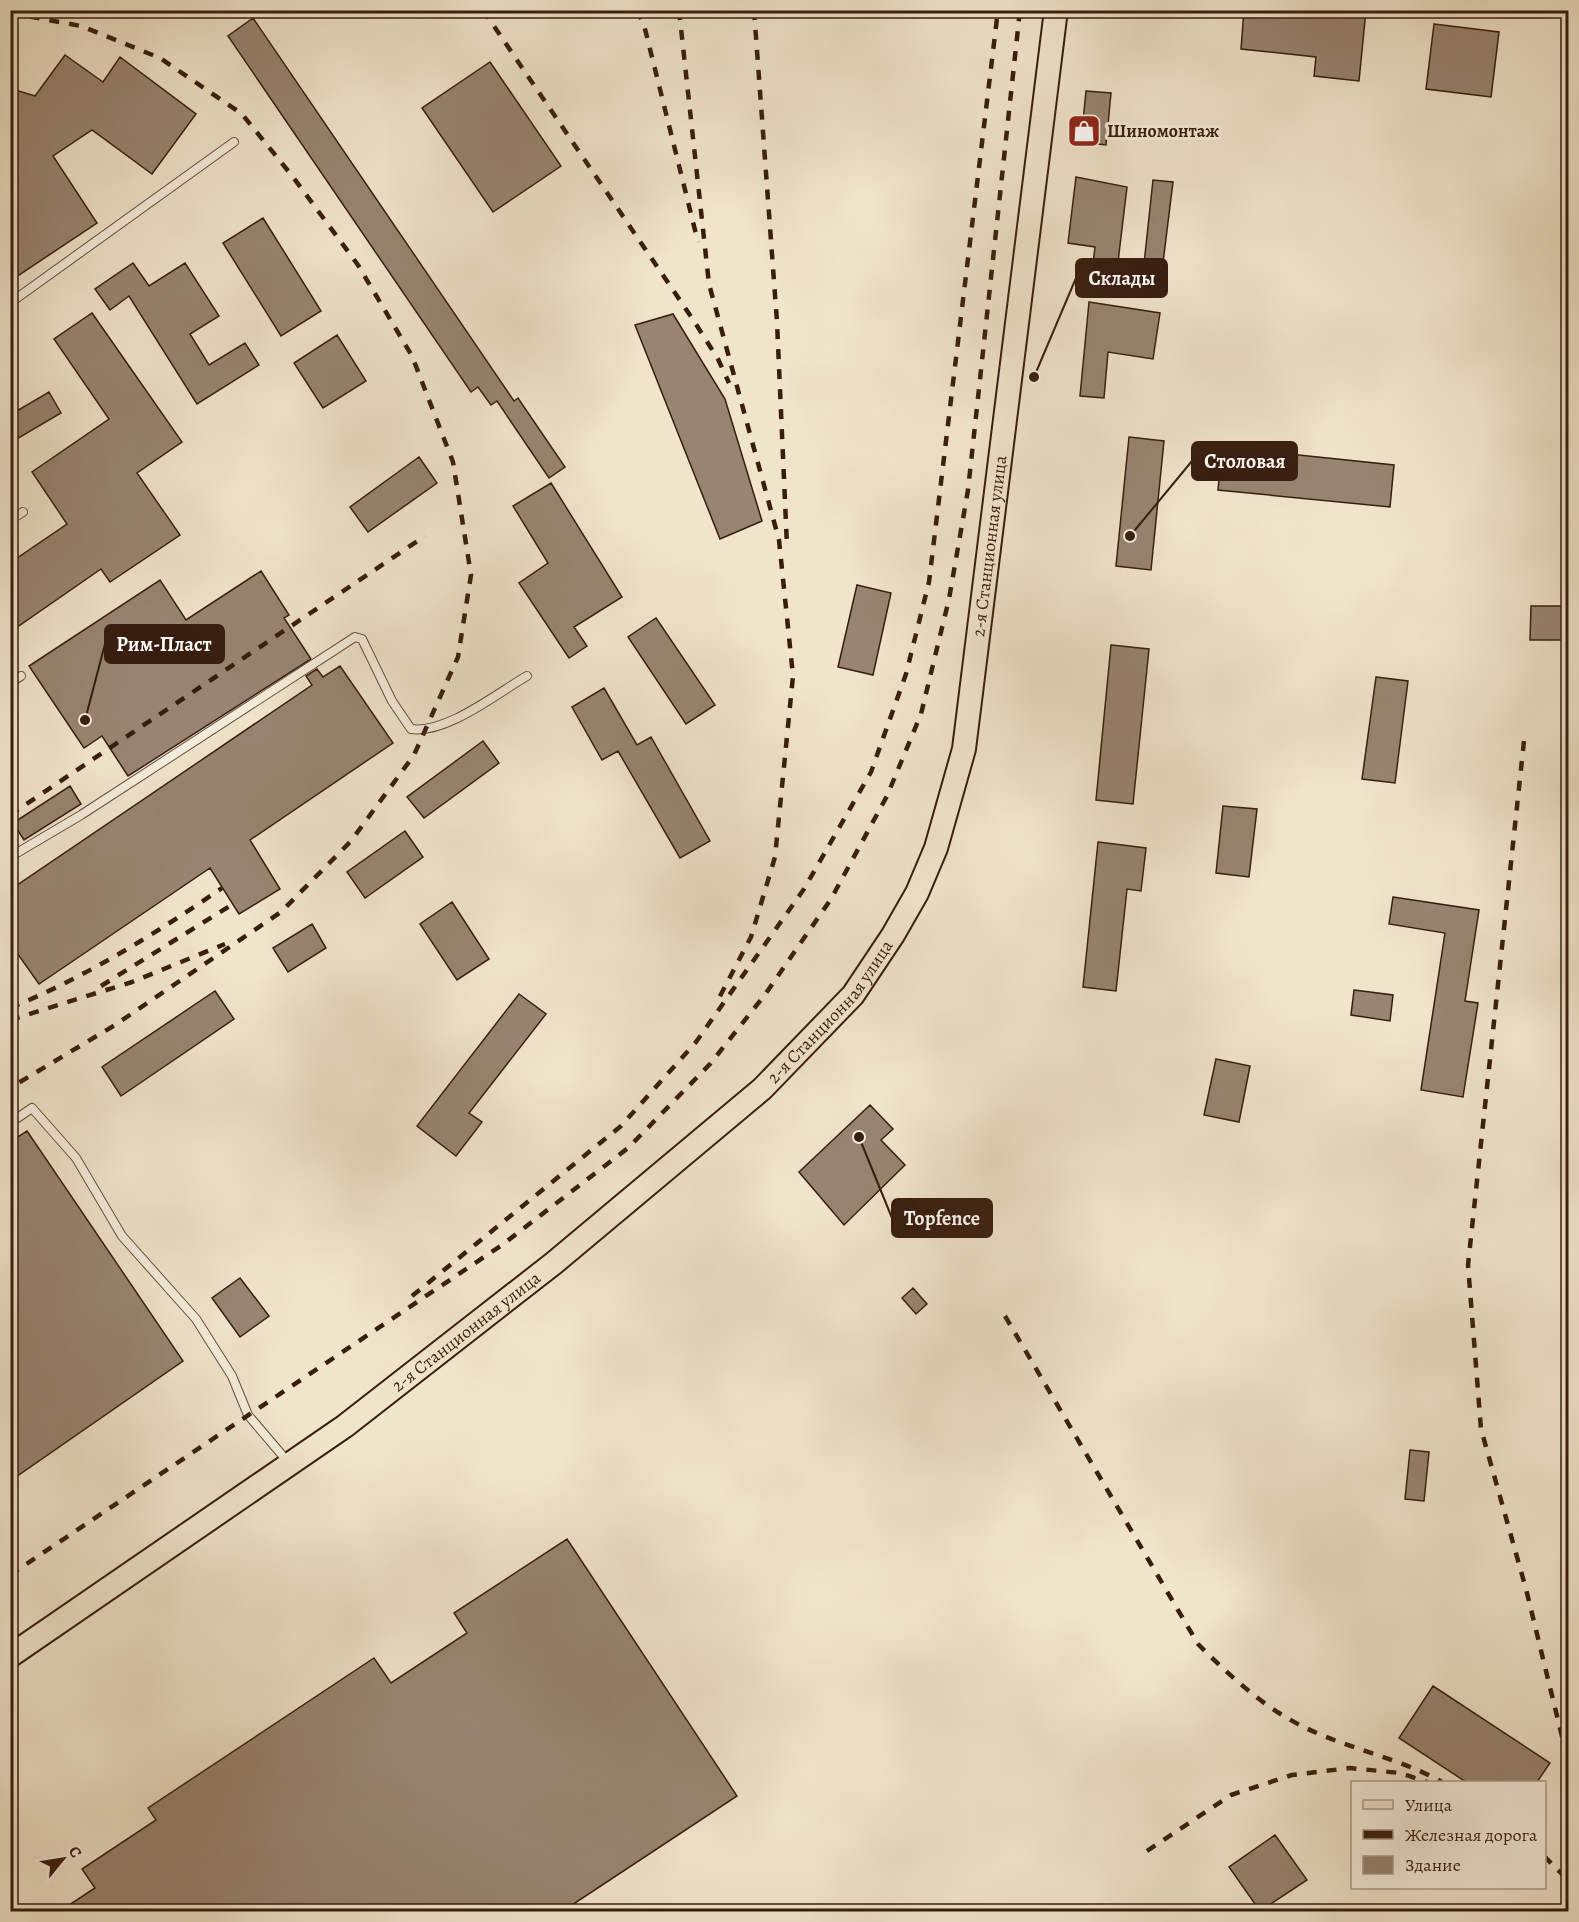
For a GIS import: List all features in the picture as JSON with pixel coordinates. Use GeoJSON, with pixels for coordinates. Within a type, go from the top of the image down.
{"type":"FeatureCollection","features":[{"type":"Feature","properties":{"kind":"main road","name":"2-я Станционная улица"},"geometry":{"type":"LineString","coordinates":[[10,1656],[345,1426],[554,1263],[762,1089],[853,995],[893,935],[917,892],[936,848],[964,749],[1056,10]]}},
{"type":"Feature","properties":{"kind":"lane"},"geometry":{"type":"LineString","coordinates":[[10,303],[234,142]]}},
{"type":"Feature","properties":{"kind":"lane"},"geometry":{"type":"LineString","coordinates":[[10,520],[23,512]]}},
{"type":"Feature","properties":{"kind":"lane"},"geometry":{"type":"LineString","coordinates":[[10,857],[81,815],[355,637],[362,639],[392,701],[411,729],[425,731],[462,715],[526,676]]}},
{"type":"Feature","properties":{"kind":"lane"},"geometry":{"type":"LineString","coordinates":[[10,683],[21,676]]}},
{"type":"Feature","properties":{"kind":"lane"},"geometry":{"type":"LineString","coordinates":[[10,1123],[32,1108],[76,1158],[122,1236],[202,1328],[232,1376],[248,1415],[289,1464]]}},
{"type":"Feature","properties":{"kind":"building"},"geometry":{"type":"Polygon","coordinates":[[[1244,10],[1366,10],[1359,81],[1314,76],[1316,57],[1241,49],[1244,10]]]}},
{"type":"Feature","properties":{"kind":"building"},"geometry":{"type":"Polygon","coordinates":[[[253,18],[514,401],[518,398],[565,467],[549,478],[497,401],[491,405],[478,387],[471,392],[228,36],[253,18]]]}},
{"type":"Feature","properties":{"kind":"building"},"geometry":{"type":"Polygon","coordinates":[[[1434,24],[1499,32],[1491,97],[1426,89],[1434,24]]]}},
{"type":"Feature","properties":{"kind":"building"},"geometry":{"type":"Polygon","coordinates":[[[65,55],[103,82],[120,57],[196,114],[152,174],[92,130],[53,156],[97,223],[10,281],[10,96],[19,91],[35,96],[65,55]]]}},
{"type":"Feature","properties":{"kind":"building"},"geometry":{"type":"Polygon","coordinates":[[[490,62],[561,166],[493,212],[422,108],[490,62]]]}},
{"type":"Feature","properties":{"kind":"building"},"geometry":{"type":"Polygon","coordinates":[[[1086,91],[1111,93],[1106,145],[1081,142],[1086,91]]]}},
{"type":"Feature","properties":{"kind":"building"},"geometry":{"type":"Polygon","coordinates":[[[1076,177],[1127,187],[1118,262],[1144,264],[1153,180],[1173,182],[1160,287],[1091,280],[1095,247],[1068,243],[1076,177]]]}},
{"type":"Feature","properties":{"kind":"building"},"geometry":{"type":"Polygon","coordinates":[[[263,218],[321,311],[281,336],[223,243],[263,218]]]}},
{"type":"Feature","properties":{"kind":"building"},"geometry":{"type":"Polygon","coordinates":[[[133,263],[149,286],[185,263],[219,316],[190,334],[209,365],[245,343],[259,365],[197,404],[129,296],[110,310],[95,289],[133,263]]]}},
{"type":"Feature","properties":{"kind":"building"},"geometry":{"type":"Polygon","coordinates":[[[1089,302],[1160,313],[1153,359],[1108,352],[1104,398],[1080,396],[1089,302]]]}},
{"type":"Feature","properties":{"kind":"building"},"geometry":{"type":"Polygon","coordinates":[[[92,313],[182,442],[137,473],[180,535],[110,582],[101,569],[10,632],[10,563],[67,524],[32,472],[109,419],[54,339],[92,313]]]}},
{"type":"Feature","properties":{"kind":"building"},"geometry":{"type":"Polygon","coordinates":[[[673,314],[725,399],[762,521],[720,539],[635,325],[673,314]]]}},
{"type":"Feature","properties":{"kind":"building"},"geometry":{"type":"Polygon","coordinates":[[[337,335],[366,381],[323,408],[294,363],[337,335]]]}},
{"type":"Feature","properties":{"kind":"building"},"geometry":{"type":"Polygon","coordinates":[[[49,392],[61,413],[10,443],[10,415],[49,392]]]}},
{"type":"Feature","properties":{"kind":"building"},"geometry":{"type":"Polygon","coordinates":[[[1129,437],[1164,441],[1151,570],[1116,566],[1129,437]]]}},
{"type":"Feature","properties":{"kind":"building"},"geometry":{"type":"Polygon","coordinates":[[[1222,447],[1394,465],[1390,507],[1218,490],[1222,447]]]}},
{"type":"Feature","properties":{"kind":"building"},"geometry":{"type":"Polygon","coordinates":[[[419,457],[437,483],[368,532],[350,507],[419,457]]]}},
{"type":"Feature","properties":{"kind":"building"},"geometry":{"type":"Polygon","coordinates":[[[551,483],[622,597],[574,627],[587,646],[569,658],[519,583],[548,563],[513,506],[551,483]]]}},
{"type":"Feature","properties":{"kind":"building"},"geometry":{"type":"Polygon","coordinates":[[[261,571],[289,615],[284,618],[311,659],[128,776],[102,736],[84,748],[29,666],[160,580],[186,620],[261,571]]]}},
{"type":"Feature","properties":{"kind":"building"},"geometry":{"type":"Polygon","coordinates":[[[857,585],[891,593],[873,675],[838,667],[857,585]]]}},
{"type":"Feature","properties":{"kind":"building"},"geometry":{"type":"Polygon","coordinates":[[[1531,606],[1569,606],[1569,640],[1530,640],[1531,606]]]}},
{"type":"Feature","properties":{"kind":"building"},"geometry":{"type":"Polygon","coordinates":[[[656,618],[715,705],[686,724],[628,637],[656,618]]]}},
{"type":"Feature","properties":{"kind":"building"},"geometry":{"type":"Polygon","coordinates":[[[1111,645],[1149,649],[1133,804],[1096,800],[1111,645]]]}},
{"type":"Feature","properties":{"kind":"building"},"geometry":{"type":"Polygon","coordinates":[[[340,666],[393,743],[250,840],[280,889],[239,914],[210,868],[39,984],[10,943],[10,890],[312,685],[306,676],[317,669],[323,677],[340,666]]]}},
{"type":"Feature","properties":{"kind":"building"},"geometry":{"type":"Polygon","coordinates":[[[1376,677],[1408,681],[1395,783],[1362,779],[1376,677]]]}},
{"type":"Feature","properties":{"kind":"building"},"geometry":{"type":"Polygon","coordinates":[[[604,688],[637,745],[651,737],[710,841],[680,858],[618,751],[602,760],[572,707],[604,688]]]}},
{"type":"Feature","properties":{"kind":"building"},"geometry":{"type":"Polygon","coordinates":[[[483,741],[499,763],[424,818],[407,797],[483,741]]]}},
{"type":"Feature","properties":{"kind":"building"},"geometry":{"type":"Polygon","coordinates":[[[70,786],[81,804],[24,840],[13,823],[70,786]]]}},
{"type":"Feature","properties":{"kind":"building"},"geometry":{"type":"Polygon","coordinates":[[[1223,806],[1257,809],[1249,877],[1216,873],[1223,806]]]}},
{"type":"Feature","properties":{"kind":"building"},"geometry":{"type":"Polygon","coordinates":[[[405,831],[423,857],[365,898],[347,872],[405,831]]]}},
{"type":"Feature","properties":{"kind":"building"},"geometry":{"type":"Polygon","coordinates":[[[1098,842],[1146,848],[1141,891],[1127,889],[1116,991],[1083,987],[1098,842]]]}},
{"type":"Feature","properties":{"kind":"building"},"geometry":{"type":"Polygon","coordinates":[[[1393,897],[1479,910],[1465,1001],[1478,1003],[1463,1097],[1421,1090],[1445,933],[1389,924],[1393,897]]]}},
{"type":"Feature","properties":{"kind":"building"},"geometry":{"type":"Polygon","coordinates":[[[452,902],[489,959],[457,980],[420,924],[452,902]]]}},
{"type":"Feature","properties":{"kind":"building"},"geometry":{"type":"Polygon","coordinates":[[[312,924],[326,948],[288,972],[273,948],[312,924]]]}},
{"type":"Feature","properties":{"kind":"building"},"geometry":{"type":"Polygon","coordinates":[[[1354,990],[1393,995],[1390,1021],[1351,1015],[1354,990]]]}},
{"type":"Feature","properties":{"kind":"building"},"geometry":{"type":"Polygon","coordinates":[[[215,991],[234,1019],[121,1096],[102,1067],[215,991]]]}},
{"type":"Feature","properties":{"kind":"building"},"geometry":{"type":"Polygon","coordinates":[[[519,994],[546,1014],[469,1113],[482,1122],[456,1156],[417,1126],[519,994]]]}},
{"type":"Feature","properties":{"kind":"building"},"geometry":{"type":"Polygon","coordinates":[[[1216,1059],[1250,1066],[1239,1122],[1204,1115],[1216,1059]]]}},
{"type":"Feature","properties":{"kind":"building"},"geometry":{"type":"Polygon","coordinates":[[[870,1105],[893,1129],[881,1140],[905,1165],[844,1225],[799,1172],[870,1105]]]}},
{"type":"Feature","properties":{"kind":"building"},"geometry":{"type":"Polygon","coordinates":[[[27,1131],[183,1361],[10,1481],[10,1142],[27,1131]]]}},
{"type":"Feature","properties":{"kind":"building"},"geometry":{"type":"Polygon","coordinates":[[[240,1278],[269,1316],[240,1337],[212,1298],[240,1278]]]}},
{"type":"Feature","properties":{"kind":"building"},"geometry":{"type":"Polygon","coordinates":[[[913,1288],[927,1304],[916,1314],[902,1298],[913,1288]]]}},
{"type":"Feature","properties":{"kind":"building"},"geometry":{"type":"Polygon","coordinates":[[[1410,1450],[1429,1452],[1424,1501],[1405,1499],[1410,1450]]]}},
{"type":"Feature","properties":{"kind":"building"},"geometry":{"type":"Polygon","coordinates":[[[567,1539],[737,1796],[563,1911],[60,1911],[95,1888],[82,1869],[156,1820],[148,1808],[374,1658],[391,1683],[467,1633],[454,1613],[567,1539]]]}},
{"type":"Feature","properties":{"kind":"building"},"geometry":{"type":"Polygon","coordinates":[[[1433,1686],[1550,1763],[1538,1781],[1464,1781],[1399,1738],[1433,1686]]]}},
{"type":"Feature","properties":{"kind":"building"},"geometry":{"type":"Polygon","coordinates":[[[1275,1835],[1307,1880],[1260,1911],[1229,1867],[1275,1835]]]}},
{"type":"Feature","properties":{"kind":"railway"},"geometry":{"type":"LineString","coordinates":[[483,10],[692,318],[718,359],[729,383]]}},
{"type":"Feature","properties":{"kind":"railway"},"geometry":{"type":"LineString","coordinates":[[637,10],[644,25],[698,242]]}},
{"type":"Feature","properties":{"kind":"railway"},"geometry":{"type":"LineString","coordinates":[[679,10],[709,284],[779,540],[793,676],[775,857],[751,937],[719,998]]}},
{"type":"Feature","properties":{"kind":"railway"},"geometry":{"type":"LineString","coordinates":[[754,10],[777,322],[787,546]]}},
{"type":"Feature","properties":{"kind":"railway"},"geometry":{"type":"LineString","coordinates":[[412,1296],[621,1126],[696,1042],[804,889],[871,772],[906,674],[929,582],[998,10]]}},
{"type":"Feature","properties":{"kind":"railway"},"geometry":{"type":"LineString","coordinates":[[10,1575],[502,1245],[628,1148],[710,1064],[764,996],[831,899],[887,796],[921,714],[949,599],[968,490],[1020,10]]}},
{"type":"Feature","properties":{"kind":"railway"},"geometry":{"type":"LineString","coordinates":[[10,13],[81,26],[160,58],[242,114],[293,177],[358,265],[412,356],[453,462],[471,575],[458,657],[414,755],[351,841],[281,912],[115,1025],[10,1088]]}},
{"type":"Feature","properties":{"kind":"railway"},"geometry":{"type":"LineString","coordinates":[[10,815],[425,536]]}},
{"type":"Feature","properties":{"kind":"railway"},"geometry":{"type":"LineString","coordinates":[[1524,741],[1468,1265],[1481,1429],[1526,1589],[1568,1761]]}},
{"type":"Feature","properties":{"kind":"railway"},"geometry":{"type":"LineString","coordinates":[[10,1008],[93,969],[222,888]]}},
{"type":"Feature","properties":{"kind":"railway"},"geometry":{"type":"LineString","coordinates":[[101,986],[233,904]]}},
{"type":"Feature","properties":{"kind":"railway"},"geometry":{"type":"LineString","coordinates":[[10,1020],[132,982],[225,944]]}},
{"type":"Feature","properties":{"kind":"railway"},"geometry":{"type":"LineString","coordinates":[[1005,1316],[1198,1644],[1247,1689],[1302,1726],[1425,1773],[1440,1781]]}},
{"type":"Feature","properties":{"kind":"railway"},"geometry":{"type":"LineString","coordinates":[[1147,1851],[1231,1795],[1292,1775],[1350,1768],[1400,1773],[1424,1781]]}},
{"type":"Feature","properties":{"kind":"railway"},"geometry":{"type":"LineString","coordinates":[[1546,1858],[1568,1880]]}},
{"type":"Feature","properties":{"kind":"place","name":"Шиномонтаж"},"geometry":{"type":"Point","coordinates":[1084,131]}},
{"type":"Feature","properties":{"kind":"place","name":"Склады"},"geometry":{"type":"Point","coordinates":[1034,377]}},
{"type":"Feature","properties":{"kind":"place","name":"Столовая"},"geometry":{"type":"Point","coordinates":[1130,536]}},
{"type":"Feature","properties":{"kind":"place","name":"Рим-Пласт"},"geometry":{"type":"Point","coordinates":[85,720]}},
{"type":"Feature","properties":{"kind":"place","name":"Topfence"},"geometry":{"type":"Point","coordinates":[859,1137]}}]}
